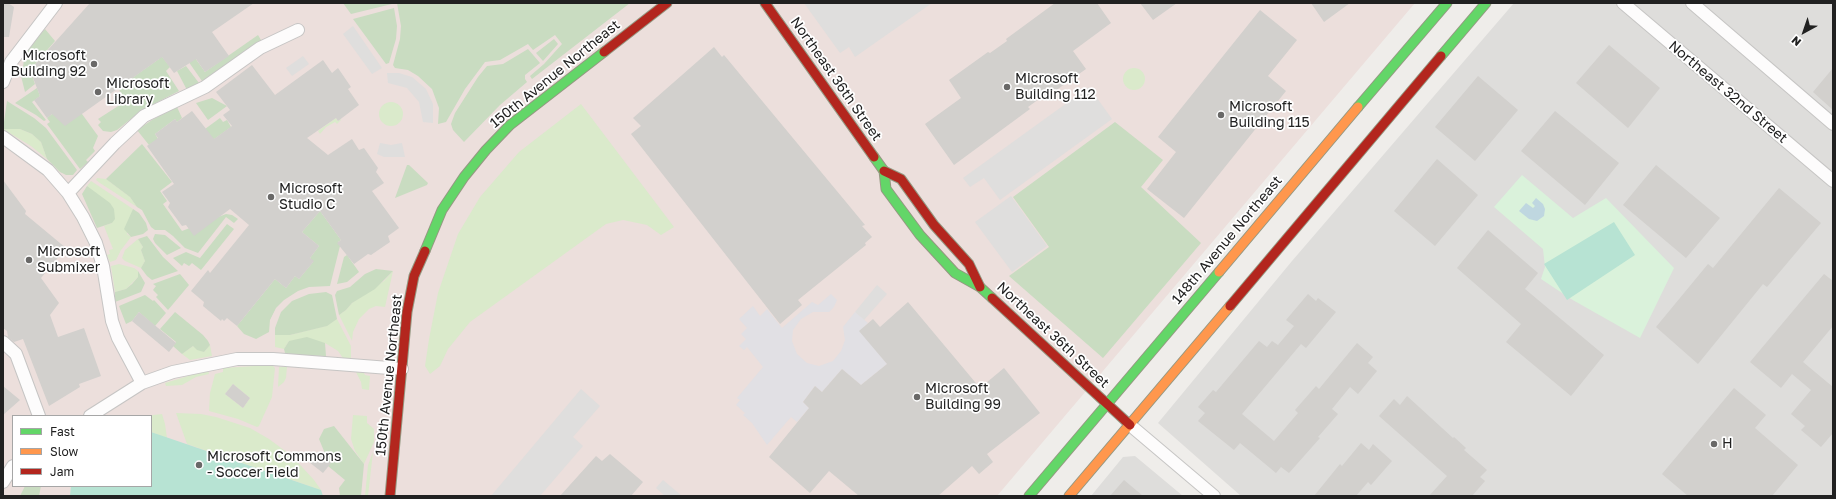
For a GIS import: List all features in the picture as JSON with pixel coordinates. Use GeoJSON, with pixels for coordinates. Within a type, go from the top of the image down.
{"type":"FeatureCollection","features":[{"type":"Feature","properties":{"kind":"street"},"geometry":{"type":"LineString","coordinates":[[3,82],[11,62],[56,3]]}},
{"type":"Feature","properties":{"kind":"street","name":"150th Avenue Northeast"},"geometry":{"type":"LineString","coordinates":[[390,496],[407,312],[414,276],[442,210],[464,177],[486,150],[510,126],[667,3]]}},
{"type":"Feature","properties":{"kind":"street","name":"Northeast 36th Street"},"geometry":{"type":"LineString","coordinates":[[765,3],[884,171],[886,189],[920,236],[955,273],[980,287],[1130,425]]}},
{"type":"Feature","properties":{"kind":"street","name":"148th Avenue Northeast"},"geometry":{"type":"LineString","coordinates":[[1029,496],[1447,3]]}},
{"type":"Feature","properties":{"kind":"street"},"geometry":{"type":"LineString","coordinates":[[1069,496],[1486,3]]}},
{"type":"Feature","properties":{"kind":"street","name":"Northeast 32nd Street"},"geometry":{"type":"LineString","coordinates":[[1623,3],[1833,181]]}},
{"type":"Feature","properties":{"kind":"street"},"geometry":{"type":"LineString","coordinates":[[1692,3],[1833,124]]}},
{"type":"Feature","properties":{"kind":"street"},"geometry":{"type":"LineString","coordinates":[[68,193],[115,143],[144,116],[205,87],[260,48],[298,30]]}},
{"type":"Feature","properties":{"kind":"street"},"geometry":{"type":"LineString","coordinates":[[3,137],[40,163],[68,193],[83,217],[96,242],[103,266],[112,321],[118,338],[142,383]]}},
{"type":"Feature","properties":{"kind":"street","name":"Northeast 36th Street"},"geometry":{"type":"LineString","coordinates":[[884,171],[901,179],[934,225],[969,264],[980,287]]}},
{"type":"Feature","properties":{"kind":"street"},"geometry":{"type":"LineString","coordinates":[[3,342],[16,354],[39,415]]}},
{"type":"Feature","properties":{"kind":"street"},"geometry":{"type":"LineString","coordinates":[[92,415],[142,383],[173,372],[237,359],[273,359],[402,369]]}},
{"type":"Feature","properties":{"kind":"street"},"geometry":{"type":"LineString","coordinates":[[1130,425],[1214,496]]}},
{"type":"Feature","properties":{"kind":"street"},"geometry":{"type":"LineString","coordinates":[[3,482],[12,468]]}},
{"type":"Feature","properties":{"kind":"shaded area"},"geometry":{"type":"Polygon","coordinates":[[[3,3],[1415,3],[997,496],[3,496],[3,3]]]}},
{"type":"Feature","properties":{"kind":"shaded area"},"geometry":{"type":"Polygon","coordinates":[[[804,3],[932,3],[855,57],[849,47],[840,53],[804,3]]]}},
{"type":"Feature","properties":{"kind":"shaded area"},"geometry":{"type":"Polygon","coordinates":[[[1514,3],[1833,3],[1833,496],[1241,496],[1158,423],[1292,261],[1514,3]]]}},
{"type":"Feature","properties":{"kind":"shaded area"},"geometry":{"type":"Polygon","coordinates":[[[353,26],[382,68],[372,74],[343,34],[353,26]]]}},
{"type":"Feature","properties":{"kind":"shaded area"},"geometry":{"type":"Polygon","coordinates":[[[303,56],[309,64],[292,76],[286,68],[303,56]]]}},
{"type":"Feature","properties":{"kind":"shaded area"},"geometry":{"type":"Polygon","coordinates":[[[387,73],[399,73],[412,77],[426,89],[433,104],[433,123],[423,122],[419,102],[407,88],[388,83],[387,73]]]}},
{"type":"Feature","properties":{"kind":"shaded area"},"geometry":{"type":"Polygon","coordinates":[[[1089,87],[1112,119],[1000,200],[984,178],[970,187],[963,178],[1089,87]]]}},
{"type":"Feature","properties":{"kind":"shaded area"},"geometry":{"type":"Polygon","coordinates":[[[380,143],[391,145],[402,143],[405,157],[384,157],[377,154],[380,143]]]}},
{"type":"Feature","properties":{"kind":"shaded area"},"geometry":{"type":"Polygon","coordinates":[[[1011,196],[1047,246],[1012,272],[975,222],[1011,196]]]}},
{"type":"Feature","properties":{"kind":"shaded area"},"geometry":{"type":"Polygon","coordinates":[[[877,285],[887,294],[864,320],[855,312],[877,285]]]}},
{"type":"Feature","properties":{"kind":"shaded area"},"geometry":{"type":"Polygon","coordinates":[[[831,294],[837,300],[834,307],[829,312],[813,312],[801,319],[793,330],[792,341],[797,354],[807,363],[819,366],[833,361],[841,351],[845,340],[843,327],[855,312],[868,323],[860,331],[887,364],[861,385],[842,369],[822,392],[815,386],[803,402],[809,408],[797,422],[791,417],[767,445],[752,423],[743,415],[745,413],[736,405],[740,400],[737,398],[763,367],[747,347],[744,350],[739,346],[746,339],[741,334],[747,328],[739,319],[753,306],[760,316],[767,309],[782,328],[812,302],[818,305],[831,294]]]}},
{"type":"Feature","properties":{"kind":"shaded area"},"geometry":{"type":"Polygon","coordinates":[[[581,389],[600,406],[573,437],[583,446],[540,496],[491,496],[581,389]]]}},
{"type":"Feature","properties":{"kind":"shaded area"},"geometry":{"type":"Polygon","coordinates":[[[1135,456],[1183,496],[1091,496],[1123,457],[1135,456]]]}},
{"type":"Feature","properties":{"kind":"shaded area"},"geometry":{"type":"Polygon","coordinates":[[[663,480],[682,496],[665,496],[656,488],[663,480]]]}},
{"type":"Feature","properties":{"kind":"green space"},"geometry":{"type":"Polygon","coordinates":[[[343,3],[396,3],[351,14],[343,3]]]}},
{"type":"Feature","properties":{"kind":"green space"},"geometry":{"type":"Polygon","coordinates":[[[397,3],[630,3],[532,79],[530,76],[544,64],[562,44],[555,35],[533,50],[528,44],[500,60],[485,62],[465,89],[446,122],[438,124],[439,108],[432,89],[418,76],[408,70],[395,68],[393,65],[400,39],[401,26],[397,3]]]}},
{"type":"Feature","properties":{"kind":"green space"},"geometry":{"type":"Polygon","coordinates":[[[394,8],[397,26],[396,39],[389,63],[386,64],[353,19],[394,8]]]}},
{"type":"Feature","properties":{"kind":"green space"},"geometry":{"type":"Polygon","coordinates":[[[45,29],[55,41],[30,70],[35,84],[25,92],[20,72],[23,67],[25,52],[45,29]]]}},
{"type":"Feature","properties":{"kind":"green space"},"geometry":{"type":"Polygon","coordinates":[[[258,35],[261,40],[202,81],[186,58],[188,48],[205,72],[258,35]]]}},
{"type":"Feature","properties":{"kind":"green space"},"geometry":{"type":"Polygon","coordinates":[[[554,39],[558,44],[543,61],[536,53],[554,39]]]}},
{"type":"Feature","properties":{"kind":"green space"},"geometry":{"type":"Polygon","coordinates":[[[528,49],[540,63],[525,75],[527,82],[500,105],[464,142],[453,130],[451,124],[455,113],[478,77],[487,66],[503,64],[528,49]]]}},
{"type":"Feature","properties":{"kind":"green space"},"geometry":{"type":"Polygon","coordinates":[[[160,54],[170,67],[166,71],[179,91],[142,110],[117,130],[111,132],[103,131],[98,125],[101,122],[98,119],[126,101],[118,88],[159,59],[160,54]]]}},
{"type":"Feature","properties":{"kind":"green space"},"geometry":{"type":"Polygon","coordinates":[[[186,66],[199,83],[187,90],[177,71],[186,66]]]}},
{"type":"Feature","properties":{"kind":"green space"},"geometry":{"type":"Polygon","coordinates":[[[1134,68],[1142,71],[1145,79],[1142,87],[1134,90],[1126,87],[1123,79],[1126,71],[1134,68]]]}},
{"type":"Feature","properties":{"kind":"green space"},"geometry":{"type":"Polygon","coordinates":[[[37,88],[40,96],[32,102],[46,120],[44,121],[15,103],[37,88]]]}},
{"type":"Feature","properties":{"kind":"green space"},"geometry":{"type":"Polygon","coordinates":[[[212,98],[227,106],[208,120],[196,103],[212,98]]]}},
{"type":"Feature","properties":{"kind":"green space"},"geometry":{"type":"Polygon","coordinates":[[[7,101],[34,118],[46,128],[77,170],[73,175],[66,175],[60,172],[47,159],[41,142],[32,134],[20,129],[3,129],[7,101]]]}},
{"type":"Feature","properties":{"kind":"green space"},"geometry":{"type":"Polygon","coordinates":[[[391,102],[396,103],[402,109],[402,119],[396,125],[391,126],[386,125],[380,119],[379,114],[380,109],[386,103],[391,102]]]}},
{"type":"Feature","properties":{"kind":"green space"},"geometry":{"type":"Polygon","coordinates":[[[581,104],[674,227],[661,235],[647,225],[623,220],[606,224],[470,322],[448,349],[440,366],[430,374],[425,366],[438,293],[458,234],[480,197],[519,152],[581,104]]]}},
{"type":"Feature","properties":{"kind":"green space"},"geometry":{"type":"Polygon","coordinates":[[[177,107],[182,118],[177,122],[175,119],[155,134],[158,139],[149,145],[137,130],[177,107]]]}},
{"type":"Feature","properties":{"kind":"green space"},"geometry":{"type":"Polygon","coordinates":[[[52,114],[82,114],[98,136],[93,148],[95,151],[86,160],[88,162],[80,169],[47,124],[50,122],[47,118],[52,114]]]}},
{"type":"Feature","properties":{"kind":"green space"},"geometry":{"type":"Polygon","coordinates":[[[220,118],[223,122],[227,120],[231,127],[210,142],[205,129],[220,118]]]}},
{"type":"Feature","properties":{"kind":"green space"},"geometry":{"type":"Polygon","coordinates":[[[336,118],[338,121],[340,119],[341,120],[337,124],[335,122],[326,127],[320,134],[318,131],[336,118]]]}},
{"type":"Feature","properties":{"kind":"green space"},"geometry":{"type":"Polygon","coordinates":[[[1115,122],[1163,160],[1141,187],[1201,243],[1103,358],[1009,276],[1049,247],[1013,197],[1115,122]]]}},
{"type":"Feature","properties":{"kind":"green space"},"geometry":{"type":"Polygon","coordinates":[[[3,129],[20,129],[32,134],[41,142],[47,159],[31,146],[3,129]]]}},
{"type":"Feature","properties":{"kind":"green space"},"geometry":{"type":"Polygon","coordinates":[[[142,144],[172,182],[160,191],[167,201],[163,204],[182,231],[226,214],[232,215],[238,219],[234,223],[226,217],[198,253],[185,248],[165,230],[155,230],[151,227],[142,210],[137,207],[130,197],[106,179],[142,144]]]}},
{"type":"Feature","properties":{"kind":"green space"},"geometry":{"type":"Polygon","coordinates":[[[407,165],[409,165],[428,183],[427,185],[395,198],[407,165]]]}},
{"type":"Feature","properties":{"kind":"green space"},"geometry":{"type":"Polygon","coordinates":[[[1522,175],[1573,218],[1606,198],[1674,268],[1640,338],[1571,299],[1541,279],[1545,267],[1543,249],[1494,207],[1522,175]]]}},
{"type":"Feature","properties":{"kind":"green space"},"geometry":{"type":"Polygon","coordinates":[[[97,178],[106,179],[130,197],[137,207],[100,183],[96,180],[97,178]]]}},
{"type":"Feature","properties":{"kind":"green space"},"geometry":{"type":"Polygon","coordinates":[[[91,181],[133,209],[127,234],[131,237],[121,250],[116,260],[110,262],[107,255],[110,254],[109,250],[113,249],[104,226],[112,223],[87,186],[91,181]]]}},
{"type":"Feature","properties":{"kind":"green space"},"geometry":{"type":"Polygon","coordinates":[[[87,186],[110,203],[114,209],[115,219],[112,223],[97,228],[82,194],[87,186]]]}},
{"type":"Feature","properties":{"kind":"green space"},"geometry":{"type":"Polygon","coordinates":[[[133,209],[139,213],[146,223],[148,230],[143,234],[131,237],[124,229],[133,209]]]}},
{"type":"Feature","properties":{"kind":"green space"},"geometry":{"type":"Polygon","coordinates":[[[320,211],[341,240],[338,242],[340,246],[330,286],[309,287],[298,291],[284,300],[276,308],[270,320],[269,332],[256,339],[244,334],[237,326],[275,279],[286,288],[295,276],[299,279],[313,262],[310,258],[319,246],[302,232],[320,211]]]}},
{"type":"Feature","properties":{"kind":"green space"},"geometry":{"type":"Polygon","coordinates":[[[1614,222],[1635,255],[1567,300],[1544,264],[1614,222]]]}},
{"type":"Feature","properties":{"kind":"green space"},"geometry":{"type":"Polygon","coordinates":[[[227,224],[234,229],[201,270],[192,263],[189,266],[184,263],[182,266],[173,258],[186,252],[200,258],[227,224]]]}},
{"type":"Feature","properties":{"kind":"green space"},"geometry":{"type":"Polygon","coordinates":[[[155,234],[165,235],[181,248],[167,255],[155,243],[153,239],[155,234]]]}},
{"type":"Feature","properties":{"kind":"green space"},"geometry":{"type":"Polygon","coordinates":[[[147,236],[163,257],[178,271],[152,280],[147,276],[141,268],[145,261],[141,250],[143,247],[138,239],[147,236]]]}},
{"type":"Feature","properties":{"kind":"green space"},"geometry":{"type":"Polygon","coordinates":[[[138,239],[143,247],[141,250],[145,261],[141,268],[125,261],[122,258],[125,250],[138,239]]]}},
{"type":"Feature","properties":{"kind":"green space"},"geometry":{"type":"Polygon","coordinates":[[[347,255],[359,272],[347,282],[337,284],[344,257],[347,255]]]}},
{"type":"Feature","properties":{"kind":"green space"},"geometry":{"type":"Polygon","coordinates":[[[119,264],[134,268],[138,271],[138,277],[126,289],[115,292],[111,266],[119,264]]]}},
{"type":"Feature","properties":{"kind":"green space"},"geometry":{"type":"Polygon","coordinates":[[[376,269],[393,271],[375,289],[352,303],[339,315],[335,295],[337,291],[350,287],[365,274],[376,269]]]}},
{"type":"Feature","properties":{"kind":"green space"},"geometry":{"type":"Polygon","coordinates":[[[138,271],[145,283],[141,292],[115,302],[115,292],[126,289],[132,284],[138,277],[138,271]]]}},
{"type":"Feature","properties":{"kind":"green space"},"geometry":{"type":"Polygon","coordinates":[[[393,271],[385,307],[376,306],[369,309],[359,319],[353,332],[352,341],[339,315],[352,303],[384,281],[393,271]]]}},
{"type":"Feature","properties":{"kind":"green space"},"geometry":{"type":"Polygon","coordinates":[[[180,274],[189,285],[168,310],[156,297],[158,295],[153,290],[156,286],[153,284],[180,274]]]}},
{"type":"Feature","properties":{"kind":"green space"},"geometry":{"type":"Polygon","coordinates":[[[326,292],[332,295],[337,319],[327,326],[290,335],[275,335],[275,328],[281,312],[292,301],[309,294],[326,292]]]}},
{"type":"Feature","properties":{"kind":"green space"},"geometry":{"type":"Polygon","coordinates":[[[145,295],[153,301],[154,300],[166,313],[155,326],[139,312],[132,321],[126,324],[119,306],[145,295]]]}},
{"type":"Feature","properties":{"kind":"green space"},"geometry":{"type":"Polygon","coordinates":[[[175,312],[203,335],[208,341],[210,345],[204,352],[197,350],[193,346],[182,354],[173,346],[176,342],[160,329],[175,312]]]}},
{"type":"Feature","properties":{"kind":"green space"},"geometry":{"type":"Polygon","coordinates":[[[337,319],[351,346],[351,358],[343,358],[338,351],[325,343],[289,341],[284,349],[275,347],[275,335],[290,335],[326,326],[337,319]]]}},
{"type":"Feature","properties":{"kind":"green space"},"geometry":{"type":"Polygon","coordinates":[[[307,337],[325,343],[326,356],[287,355],[285,353],[284,349],[289,341],[307,337]]]}},
{"type":"Feature","properties":{"kind":"green space"},"geometry":{"type":"Polygon","coordinates":[[[210,345],[212,356],[190,360],[182,354],[193,346],[204,352],[210,345]]]}},
{"type":"Feature","properties":{"kind":"green space"},"geometry":{"type":"Polygon","coordinates":[[[273,366],[275,368],[272,397],[259,426],[257,427],[238,419],[209,411],[210,393],[215,374],[223,372],[223,368],[273,366]],[[233,384],[225,394],[243,408],[250,398],[233,384]]]}},
{"type":"Feature","properties":{"kind":"green space"},"geometry":{"type":"Polygon","coordinates":[[[279,367],[287,367],[286,378],[278,387],[279,367]]]}},
{"type":"Feature","properties":{"kind":"green space"},"geometry":{"type":"Polygon","coordinates":[[[208,370],[209,374],[196,377],[182,385],[166,386],[165,383],[208,370]]]}},
{"type":"Feature","properties":{"kind":"green space"},"geometry":{"type":"Polygon","coordinates":[[[356,372],[364,373],[365,375],[370,376],[369,390],[362,389],[361,382],[356,372]]]}},
{"type":"Feature","properties":{"kind":"green space"},"geometry":{"type":"Polygon","coordinates":[[[176,413],[201,414],[216,417],[250,428],[269,439],[292,456],[321,490],[187,444],[176,413]]]}},
{"type":"Feature","properties":{"kind":"green space"},"geometry":{"type":"Polygon","coordinates":[[[162,414],[167,438],[152,432],[152,415],[162,414]]]}},
{"type":"Feature","properties":{"kind":"green space"},"geometry":{"type":"Polygon","coordinates":[[[353,415],[367,416],[367,423],[374,429],[374,442],[364,464],[355,451],[351,439],[353,415]]]}},
{"type":"Feature","properties":{"kind":"green space"},"geometry":{"type":"Polygon","coordinates":[[[334,426],[364,464],[361,496],[340,496],[339,488],[345,480],[328,466],[326,456],[319,439],[324,429],[334,426]]]}},
{"type":"Feature","properties":{"kind":"green space","name":"Microsoft Commons - Soccer Field"},"geometry":{"type":"Polygon","coordinates":[[[152,432],[321,490],[323,496],[70,496],[71,487],[152,487],[152,432]]]}},
{"type":"Feature","properties":{"kind":"green space"},"geometry":{"type":"Polygon","coordinates":[[[373,452],[368,496],[365,496],[368,465],[373,452]]]}},
{"type":"Feature","properties":{"kind":"green space"},"geometry":{"type":"Polygon","coordinates":[[[24,487],[41,487],[39,496],[20,496],[24,487]]]}},
{"type":"Feature","properties":{"kind":"water"},"geometry":{"type":"Polygon","coordinates":[[[1536,198],[1543,204],[1545,209],[1544,216],[1537,221],[1529,219],[1519,211],[1526,203],[1533,208],[1535,206],[1532,203],[1536,198]]]}},
{"type":"Feature","properties":{"kind":"building"},"geometry":{"type":"Polygon","coordinates":[[[3,3],[8,3],[14,7],[9,37],[3,37],[3,3]]]}},
{"type":"Feature","properties":{"kind":"building","name":"Microsoft Building 92"},"geometry":{"type":"Polygon","coordinates":[[[90,3],[254,3],[212,32],[229,56],[205,72],[196,59],[174,73],[162,57],[65,126],[52,114],[47,118],[34,100],[40,96],[30,70],[90,3]]]}},
{"type":"Feature","properties":{"kind":"building","name":"Microsoft Building 112"},"geometry":{"type":"Polygon","coordinates":[[[1055,3],[1097,3],[1111,23],[1073,51],[1086,69],[1048,96],[1046,94],[1028,107],[1030,109],[954,165],[925,124],[961,98],[949,80],[988,52],[990,53],[1007,41],[1006,39],[1055,3]]]}},
{"type":"Feature","properties":{"kind":"building"},"geometry":{"type":"Polygon","coordinates":[[[1140,3],[1177,3],[1153,20],[1140,3]]]}},
{"type":"Feature","properties":{"kind":"building"},"geometry":{"type":"Polygon","coordinates":[[[1311,3],[1350,3],[1324,22],[1311,3]]]}},
{"type":"Feature","properties":{"kind":"building","name":"Microsoft Building 115"},"geometry":{"type":"Polygon","coordinates":[[[1260,10],[1297,40],[1268,76],[1286,91],[1184,218],[1147,189],[1176,152],[1158,137],[1260,10]]]}},
{"type":"Feature","properties":{"kind":"building"},"geometry":{"type":"Polygon","coordinates":[[[1609,45],[1660,88],[1628,128],[1576,83],[1609,45]]]}},
{"type":"Feature","properties":{"kind":"building"},"geometry":{"type":"Polygon","coordinates":[[[714,47],[722,57],[724,55],[865,225],[862,226],[872,237],[865,243],[866,245],[798,300],[802,305],[780,324],[631,134],[641,126],[633,118],[714,47]]]}},
{"type":"Feature","properties":{"kind":"building","name":"Microsoft Studio C"},"geometry":{"type":"Polygon","coordinates":[[[323,60],[332,73],[338,68],[351,87],[348,89],[359,105],[338,121],[336,118],[307,138],[328,155],[352,139],[359,150],[364,148],[378,168],[376,172],[384,183],[372,191],[399,228],[388,236],[390,242],[371,255],[368,254],[354,264],[337,243],[341,240],[320,211],[302,232],[319,246],[310,258],[314,261],[299,279],[295,276],[286,288],[275,279],[237,326],[227,318],[224,321],[222,319],[221,321],[203,306],[204,302],[191,291],[208,270],[210,273],[249,225],[230,209],[194,236],[186,225],[182,226],[168,207],[170,203],[162,192],[174,184],[147,146],[158,138],[155,134],[175,119],[177,122],[192,111],[214,139],[232,126],[223,115],[230,110],[216,92],[252,65],[275,95],[323,60]]]}},
{"type":"Feature","properties":{"kind":"building"},"geometry":{"type":"Polygon","coordinates":[[[1833,68],[1833,110],[1813,92],[1833,68]]]}},
{"type":"Feature","properties":{"kind":"building"},"geometry":{"type":"Polygon","coordinates":[[[1478,76],[1518,110],[1475,161],[1435,127],[1478,76]]]}},
{"type":"Feature","properties":{"kind":"building"},"geometry":{"type":"Polygon","coordinates":[[[1555,111],[1619,163],[1585,205],[1521,151],[1555,111]]]}},
{"type":"Feature","properties":{"kind":"building"},"geometry":{"type":"Polygon","coordinates":[[[1437,159],[1478,195],[1435,246],[1394,211],[1437,159]]]}},
{"type":"Feature","properties":{"kind":"building"},"geometry":{"type":"Polygon","coordinates":[[[1656,165],[1720,218],[1686,258],[1623,205],[1656,165]]]}},
{"type":"Feature","properties":{"kind":"building","name":"Microsoft Submixer"},"geometry":{"type":"Polygon","coordinates":[[[3,180],[26,211],[25,214],[66,248],[41,278],[59,303],[50,315],[58,337],[84,328],[101,376],[79,384],[80,387],[49,406],[23,339],[14,342],[8,337],[7,331],[3,328],[3,180]]]}},
{"type":"Feature","properties":{"kind":"building"},"geometry":{"type":"Polygon","coordinates":[[[1779,188],[1821,223],[1767,287],[1763,284],[1698,364],[1656,327],[1708,264],[1713,268],[1779,188]]]}},
{"type":"Feature","properties":{"kind":"building"},"geometry":{"type":"Polygon","coordinates":[[[1488,230],[1538,273],[1525,289],[1604,355],[1571,396],[1506,342],[1521,324],[1457,268],[1488,230]]]}},
{"type":"Feature","properties":{"kind":"building"},"geometry":{"type":"Polygon","coordinates":[[[1824,274],[1833,281],[1833,326],[1803,362],[1833,387],[1833,433],[1821,447],[1801,430],[1805,426],[1791,414],[1811,390],[1792,374],[1781,388],[1750,362],[1824,274]]]}},
{"type":"Feature","properties":{"kind":"building"},"geometry":{"type":"Polygon","coordinates":[[[1308,294],[1316,301],[1318,298],[1336,312],[1306,348],[1301,344],[1242,414],[1274,441],[1298,413],[1295,410],[1316,386],[1319,389],[1357,343],[1373,357],[1368,363],[1377,371],[1358,394],[1350,387],[1332,409],[1338,414],[1318,437],[1320,438],[1289,473],[1281,467],[1276,473],[1240,443],[1234,450],[1198,421],[1205,413],[1198,407],[1213,390],[1216,392],[1259,341],[1267,347],[1272,341],[1278,345],[1294,326],[1286,320],[1308,294]]]}},
{"type":"Feature","properties":{"kind":"building","name":"Microsoft Building 99"},"geometry":{"type":"Polygon","coordinates":[[[908,302],[980,388],[1004,368],[1040,413],[987,454],[993,462],[979,474],[972,466],[938,496],[859,496],[829,471],[810,493],[769,457],[809,408],[803,402],[815,386],[822,392],[842,369],[861,385],[887,364],[859,331],[873,319],[880,327],[908,302]]]}},
{"type":"Feature","properties":{"kind":"building"},"geometry":{"type":"Polygon","coordinates":[[[139,312],[176,343],[169,352],[132,321],[139,312]]]}},
{"type":"Feature","properties":{"kind":"building"},"geometry":{"type":"Polygon","coordinates":[[[233,384],[250,398],[243,408],[225,394],[233,384]]]}},
{"type":"Feature","properties":{"kind":"building"},"geometry":{"type":"Polygon","coordinates":[[[3,386],[20,400],[3,415],[3,386]]]}},
{"type":"Feature","properties":{"kind":"building"},"geometry":{"type":"Polygon","coordinates":[[[1734,388],[1766,415],[1755,428],[1798,465],[1772,496],[1688,496],[1662,474],[1734,388]]]}},
{"type":"Feature","properties":{"kind":"building"},"geometry":{"type":"Polygon","coordinates":[[[1407,396],[1466,448],[1464,450],[1487,470],[1480,477],[1485,481],[1472,496],[1429,496],[1447,476],[1379,416],[1394,399],[1400,405],[1407,396]]]}},
{"type":"Feature","properties":{"kind":"building"},"geometry":{"type":"Polygon","coordinates":[[[1361,443],[1369,450],[1373,444],[1392,461],[1371,485],[1368,482],[1356,496],[1314,496],[1340,464],[1342,466],[1361,443]]]}},
{"type":"Feature","properties":{"kind":"building"},"geometry":{"type":"Polygon","coordinates":[[[317,452],[331,463],[323,473],[309,462],[317,452]]]}},
{"type":"Feature","properties":{"kind":"building"},"geometry":{"type":"Polygon","coordinates":[[[610,454],[643,482],[631,496],[560,496],[596,456],[602,461],[610,454]]]}},
{"type":"Feature","properties":{"kind":"building"},"geometry":{"type":"Polygon","coordinates":[[[1124,480],[1143,496],[1110,496],[1124,480]]]}},
{"type":"Feature","properties":{"kind":"traffic: fast"},"geometry":{"type":"LineString","coordinates":[[1358,107],[1447,3]]}},
{"type":"Feature","properties":{"kind":"traffic: fast"},"geometry":{"type":"LineString","coordinates":[[1441,56],[1486,3]]}},
{"type":"Feature","properties":{"kind":"traffic: fast"},"geometry":{"type":"LineString","coordinates":[[425,251],[442,210],[464,177],[486,150],[510,125],[604,52]]}},
{"type":"Feature","properties":{"kind":"traffic: fast"},"geometry":{"type":"LineString","coordinates":[[874,157],[884,171],[886,189],[920,235],[955,273],[980,287],[992,298]]}},
{"type":"Feature","properties":{"kind":"traffic: fast"},"geometry":{"type":"LineString","coordinates":[[1029,496],[1219,272]]}},
{"type":"Feature","properties":{"kind":"traffic: slow"},"geometry":{"type":"LineString","coordinates":[[1219,272],[1358,107]]}},
{"type":"Feature","properties":{"kind":"traffic: slow"},"geometry":{"type":"LineString","coordinates":[[1069,496],[1230,306]]}},
{"type":"Feature","properties":{"kind":"traffic: jam"},"geometry":{"type":"LineString","coordinates":[[604,52],[667,3]]}},
{"type":"Feature","properties":{"kind":"traffic: jam"},"geometry":{"type":"LineString","coordinates":[[765,3],[874,157]]}},
{"type":"Feature","properties":{"kind":"traffic: jam"},"geometry":{"type":"LineString","coordinates":[[1230,306],[1441,56]]}},
{"type":"Feature","properties":{"kind":"traffic: jam"},"geometry":{"type":"LineString","coordinates":[[884,171],[901,179],[934,225],[969,264],[980,287]]}},
{"type":"Feature","properties":{"kind":"traffic: jam"},"geometry":{"type":"LineString","coordinates":[[390,496],[407,312],[414,276],[425,251]]}},
{"type":"Feature","properties":{"kind":"traffic: jam"},"geometry":{"type":"LineString","coordinates":[[992,298],[1130,425]]}},
{"type":"Feature","properties":{"kind":"place","name":"Microsoft Building 92"},"geometry":{"type":"Point","coordinates":[94,64]}},
{"type":"Feature","properties":{"kind":"place","name":"Microsoft Building 112"},"geometry":{"type":"Point","coordinates":[1007,87]}},
{"type":"Feature","properties":{"kind":"place","name":"Microsoft Library"},"geometry":{"type":"Point","coordinates":[98,92]}},
{"type":"Feature","properties":{"kind":"place","name":"Microsoft Building 115"},"geometry":{"type":"Point","coordinates":[1221,115]}},
{"type":"Feature","properties":{"kind":"place","name":"Microsoft Studio C"},"geometry":{"type":"Point","coordinates":[271,197]}},
{"type":"Feature","properties":{"kind":"place","name":"Microsoft Submixer"},"geometry":{"type":"Point","coordinates":[29,260]}},
{"type":"Feature","properties":{"kind":"place","name":"Microsoft Building 99"},"geometry":{"type":"Point","coordinates":[917,397]}},
{"type":"Feature","properties":{"kind":"place","name":"H"},"geometry":{"type":"Point","coordinates":[1714,444]}},
{"type":"Feature","properties":{"kind":"place","name":"Microsoft Commons - Soccer Field"},"geometry":{"type":"Point","coordinates":[199,465]}}]}
